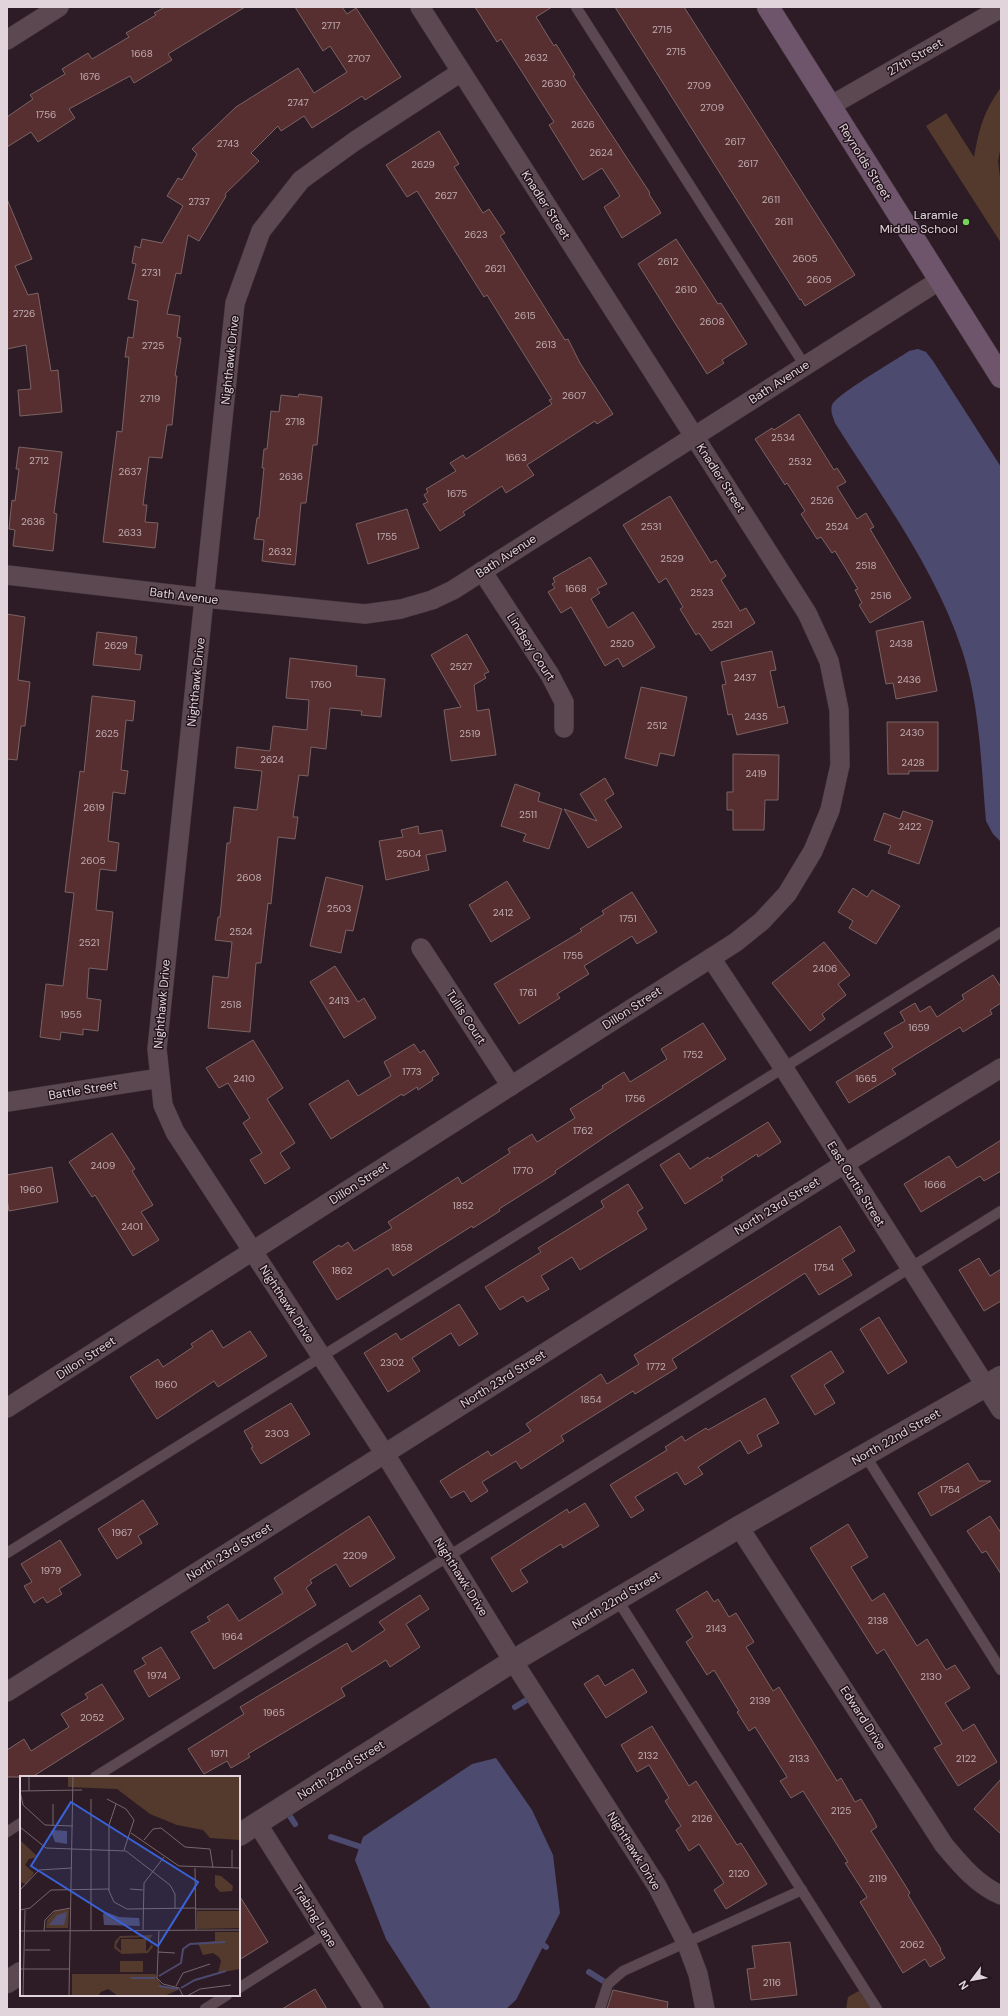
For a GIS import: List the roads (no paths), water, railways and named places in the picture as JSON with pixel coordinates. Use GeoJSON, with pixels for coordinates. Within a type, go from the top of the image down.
{"type":"FeatureCollection","features":[{"type":"Feature","properties":{"kind":"main road","name":"Reynolds Street"},"geometry":{"type":"LineString","coordinates":[[768,7],[1001,377]]}},
{"type":"Feature","properties":{"kind":"street"},"geometry":{"type":"LineString","coordinates":[[7,40],[59,7]]}},
{"type":"Feature","properties":{"kind":"street","name":"Knadler Street"},"geometry":{"type":"LineString","coordinates":[[420,7],[807,613],[829,661],[839,710],[840,765],[830,810],[813,851],[787,894],[762,921],[736,942],[711,958]]}},
{"type":"Feature","properties":{"kind":"street","name":"27th Street"},"geometry":{"type":"LineString","coordinates":[[830,106],[1001,8]]}},
{"type":"Feature","properties":{"kind":"street","name":"Nighthawk Drive"},"geometry":{"type":"LineString","coordinates":[[461,72],[355,141],[301,180],[261,231],[235,303],[157,1049],[163,1105],[175,1132],[384,1454],[513,1661],[657,1886],[686,1942],[698,1974],[705,2009]]}},
{"type":"Feature","properties":{"kind":"street","name":"Bath Avenue"},"geometry":{"type":"LineString","coordinates":[[7,575],[205,598],[365,614],[402,609],[432,600],[453,590],[940,280]]}},
{"type":"Feature","properties":{"kind":"street","name":"Lindsey Court"},"geometry":{"type":"LineString","coordinates":[[482,571],[557,688],[564,702],[564,728]]}},
{"type":"Feature","properties":{"kind":"street","name":"Tullis Court"},"geometry":{"type":"LineString","coordinates":[[421,948],[511,1086]]}},
{"type":"Feature","properties":{"kind":"street","name":"East Curtis Street"},"geometry":{"type":"LineString","coordinates":[[711,958],[783,1067],[909,1267],[993,1381],[1001,1410]]}},
{"type":"Feature","properties":{"kind":"street","name":"Dillon Street"},"geometry":{"type":"LineString","coordinates":[[7,1408],[711,958]]}},
{"type":"Feature","properties":{"kind":"street","name":"North 23rd Street"},"geometry":{"type":"LineString","coordinates":[[7,1692],[844,1164],[1001,1068]]}},
{"type":"Feature","properties":{"kind":"street","name":"Battle Street"},"geometry":{"type":"LineString","coordinates":[[7,1102],[160,1078]]}},
{"type":"Feature","properties":{"kind":"street","name":"North 22nd Street"},"geometry":{"type":"LineString","coordinates":[[248,1829],[513,1661],[739,1527],[993,1381]]}},
{"type":"Feature","properties":{"kind":"street","name":"Edward Drive"},"geometry":{"type":"LineString","coordinates":[[739,1527],[944,1845],[966,1872],[1001,1895]]}},
{"type":"Feature","properties":{"kind":"street","name":"Trabing Lane"},"geometry":{"type":"LineString","coordinates":[[248,1829],[326,1934],[374,2009]]}},
{"type":"Feature","properties":{"kind":"street"},"geometry":{"type":"LineString","coordinates":[[7,1982],[20,1974]]}},
{"type":"Feature","properties":{"kind":"lane"},"geometry":{"type":"LineString","coordinates":[[576,7],[805,366]]}},
{"type":"Feature","properties":{"kind":"lane"},"geometry":{"type":"LineString","coordinates":[[7,1552],[320,1355],[1001,932]]}},
{"type":"Feature","properties":{"kind":"lane"},"geometry":{"type":"LineString","coordinates":[[97,1776],[909,1267],[1001,1211]]}},
{"type":"Feature","properties":{"kind":"lane"},"geometry":{"type":"LineString","coordinates":[[865,1455],[1001,1670]]}},
{"type":"Feature","properties":{"kind":"lane"},"geometry":{"type":"LineString","coordinates":[[617,1599],[877,2009]]}},
{"type":"Feature","properties":{"kind":"lane"},"geometry":{"type":"LineString","coordinates":[[7,1832],[20,1824]]}},
{"type":"Feature","properties":{"kind":"lane"},"geometry":{"type":"LineString","coordinates":[[600,2009],[608,1984],[623,1971],[802,1890]]}},
{"type":"Feature","properties":{"kind":"lane"},"geometry":{"type":"LineString","coordinates":[[240,1987],[326,1934]]}},
{"type":"Feature","properties":{"kind":"lane"},"geometry":{"type":"LineString","coordinates":[[205,2009],[225,1996]]}},
{"type":"Feature","properties":{"kind":"waterway"},"geometry":{"type":"LineString","coordinates":[[515,1707],[533,1696]]}},
{"type":"Feature","properties":{"kind":"waterway"},"geometry":{"type":"LineString","coordinates":[[286,1810],[295,1824]]}},
{"type":"Feature","properties":{"kind":"waterway"},"geometry":{"type":"LineString","coordinates":[[331,1837],[367,1849]]}},
{"type":"Feature","properties":{"kind":"waterway"},"geometry":{"type":"LineString","coordinates":[[537,1940],[546,1947]]}},
{"type":"Feature","properties":{"kind":"waterway"},"geometry":{"type":"LineString","coordinates":[[589,1972],[608,1984]]}},
{"type":"Feature","properties":{"kind":"place","name":"Laramie Middle School"},"geometry":{"type":"Point","coordinates":[966,222]}}]}
